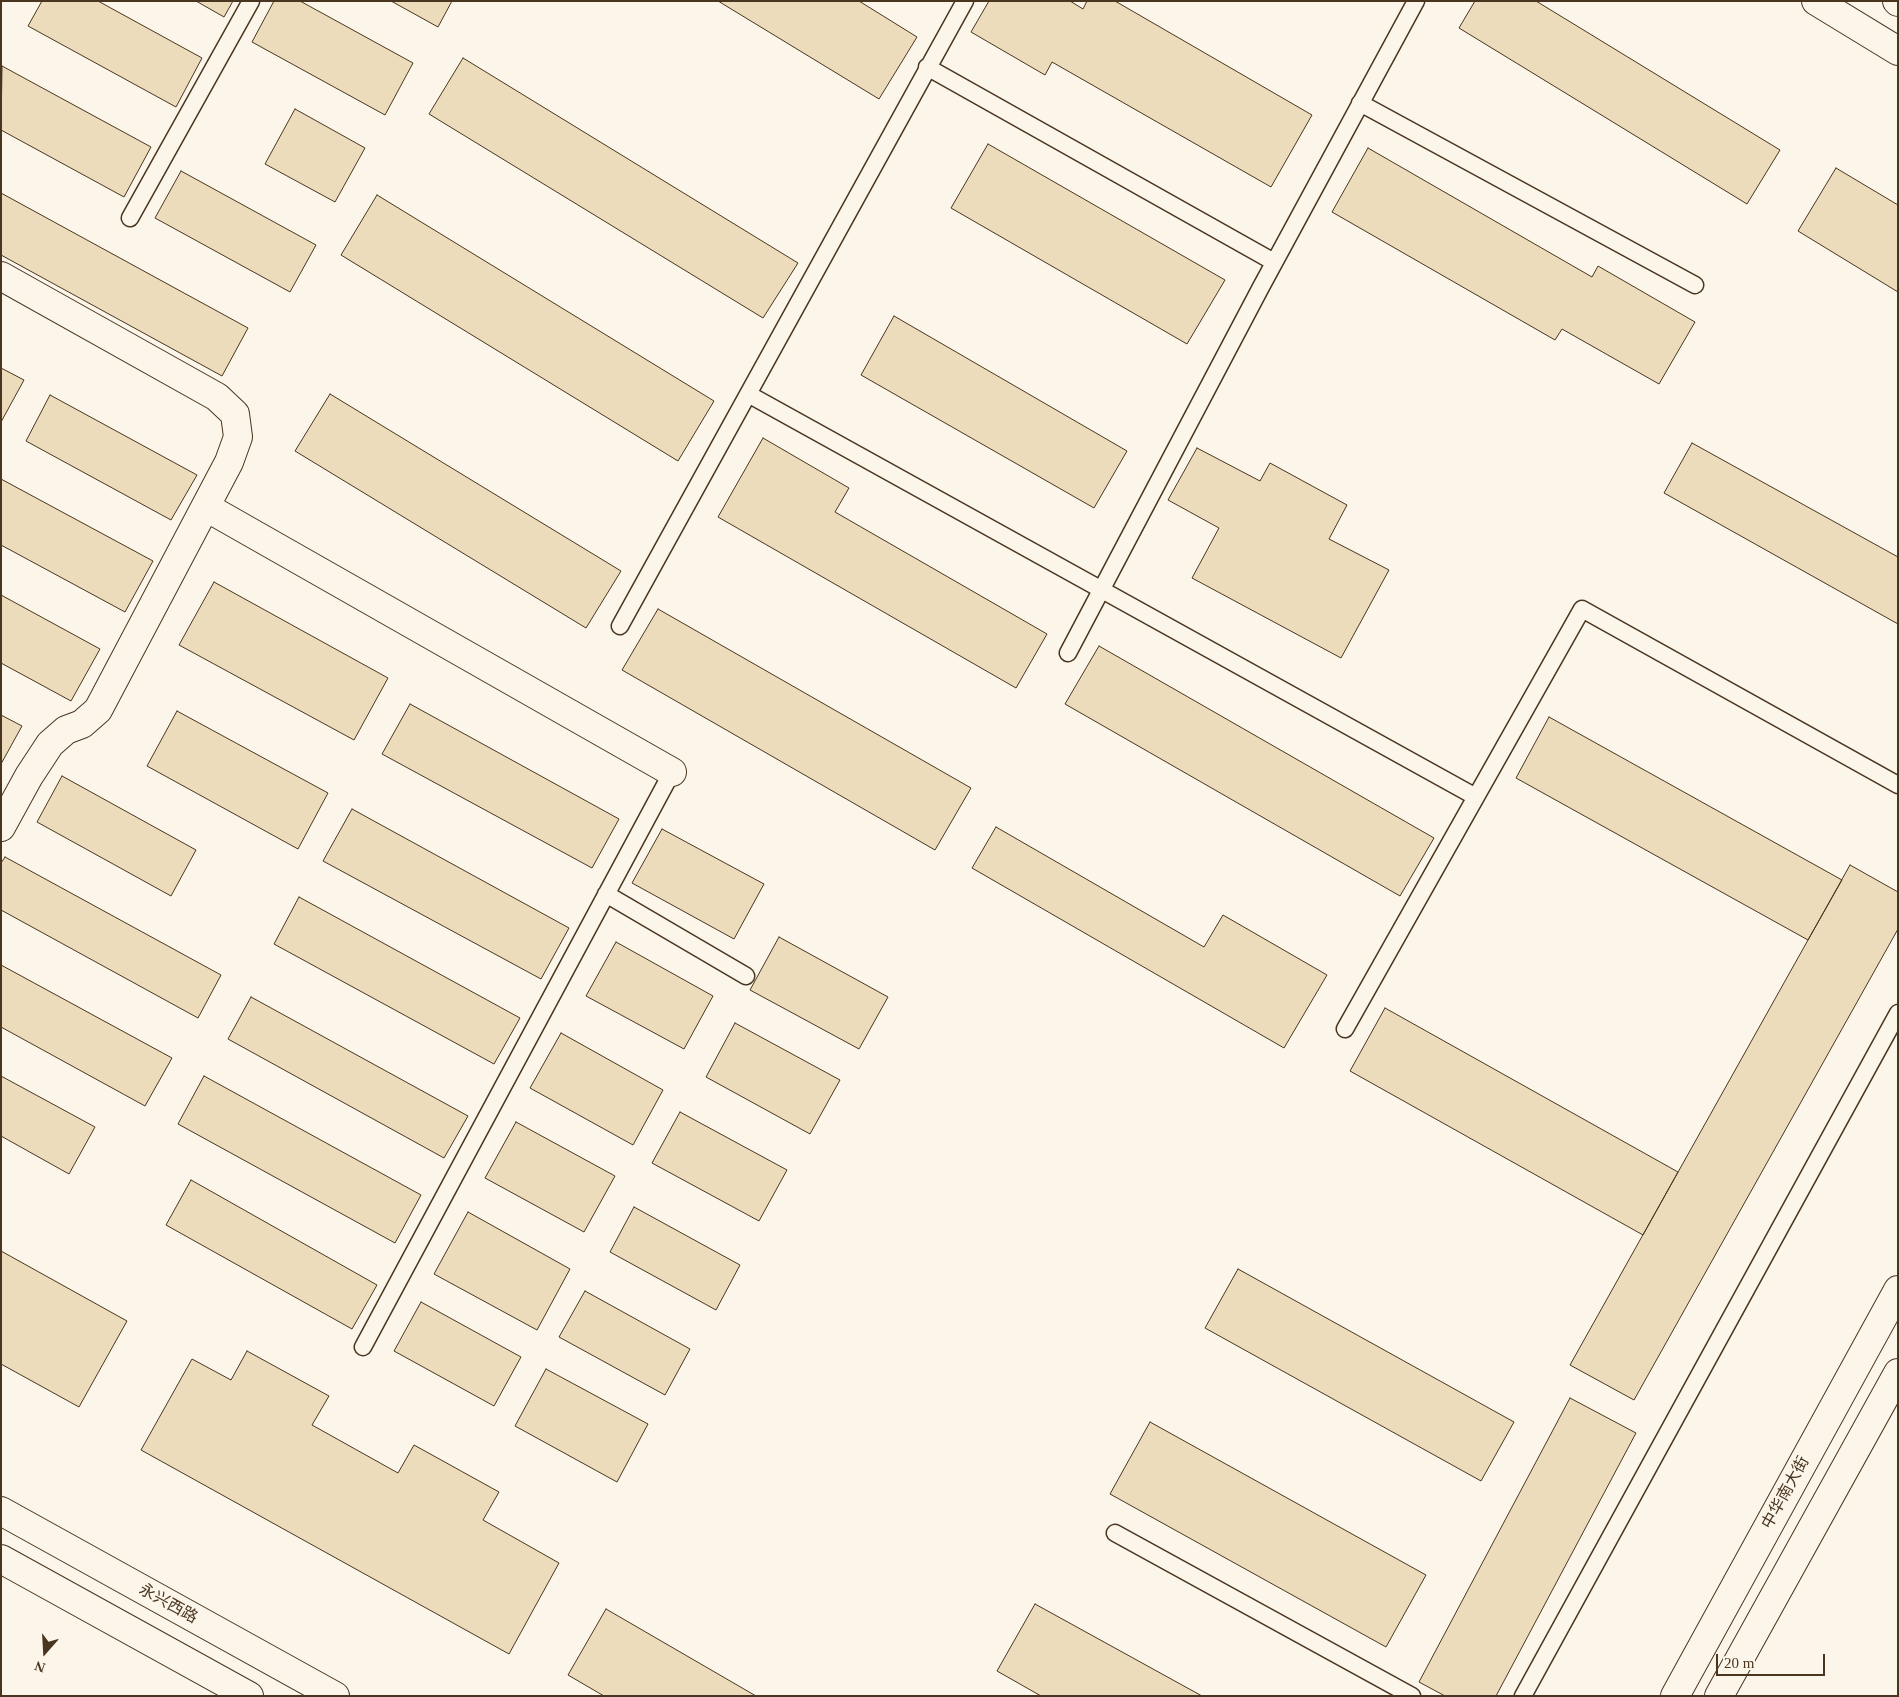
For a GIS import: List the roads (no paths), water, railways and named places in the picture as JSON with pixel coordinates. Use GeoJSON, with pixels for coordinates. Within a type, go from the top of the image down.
{"type":"FeatureCollection","features":[{"type":"Feature","properties":{"kind":"main road"},"geometry":{"type":"LineString","coordinates":[[1816,1],[1898,51]]}},
{"type":"Feature","properties":{"kind":"main road"},"geometry":{"type":"LineString","coordinates":[[1,276],[218,397],[235,414],[238,437],[229,462],[206,507],[98,710],[82,724],[66,730],[50,744],[29,776],[1,827]]}},
{"type":"Feature","properties":{"kind":"main road"},"geometry":{"type":"LineString","coordinates":[[206,507],[672,772]]}},
{"type":"Feature","properties":{"kind":"main road","name":"中华南大街"},"geometry":{"type":"LineString","coordinates":[[1675,1696],[1898,1290]]}},
{"type":"Feature","properties":{"kind":"main road"},"geometry":{"type":"LineString","coordinates":[[1719,1696],[1898,1373]]}},
{"type":"Feature","properties":{"kind":"main road","name":"永兴西路"},"geometry":{"type":"LineString","coordinates":[[1,1511],[335,1696]]}},
{"type":"Feature","properties":{"kind":"main road"},"geometry":{"type":"LineString","coordinates":[[1,1559],[249,1696]]}},
{"type":"Feature","properties":{"kind":"lane"},"geometry":{"type":"LineString","coordinates":[[130,218],[251,1]]}},
{"type":"Feature","properties":{"kind":"lane"},"geometry":{"type":"LineString","coordinates":[[620,626],[965,1]]}},
{"type":"Feature","properties":{"kind":"lane"},"geometry":{"type":"LineString","coordinates":[[1068,653],[1274,262],[1416,1]]}},
{"type":"Feature","properties":{"kind":"lane"},"geometry":{"type":"LineString","coordinates":[[927,67],[1274,262]]}},
{"type":"Feature","properties":{"kind":"lane"},"geometry":{"type":"LineString","coordinates":[[1360,103],[1694,285]]}},
{"type":"Feature","properties":{"kind":"lane"},"geometry":{"type":"LineString","coordinates":[[748,394],[1476,797]]}},
{"type":"Feature","properties":{"kind":"lane"},"geometry":{"type":"LineString","coordinates":[[1345,1028],[1582,609],[1898,784]]}},
{"type":"Feature","properties":{"kind":"lane"},"geometry":{"type":"LineString","coordinates":[[363,1347],[672,772]]}},
{"type":"Feature","properties":{"kind":"lane"},"geometry":{"type":"LineString","coordinates":[[606,894],[746,976]]}},
{"type":"Feature","properties":{"kind":"lane"},"geometry":{"type":"LineString","coordinates":[[1523,1696],[1898,1013]]}},
{"type":"Feature","properties":{"kind":"lane"},"geometry":{"type":"LineString","coordinates":[[1115,1533],[1412,1696]]}}]}
